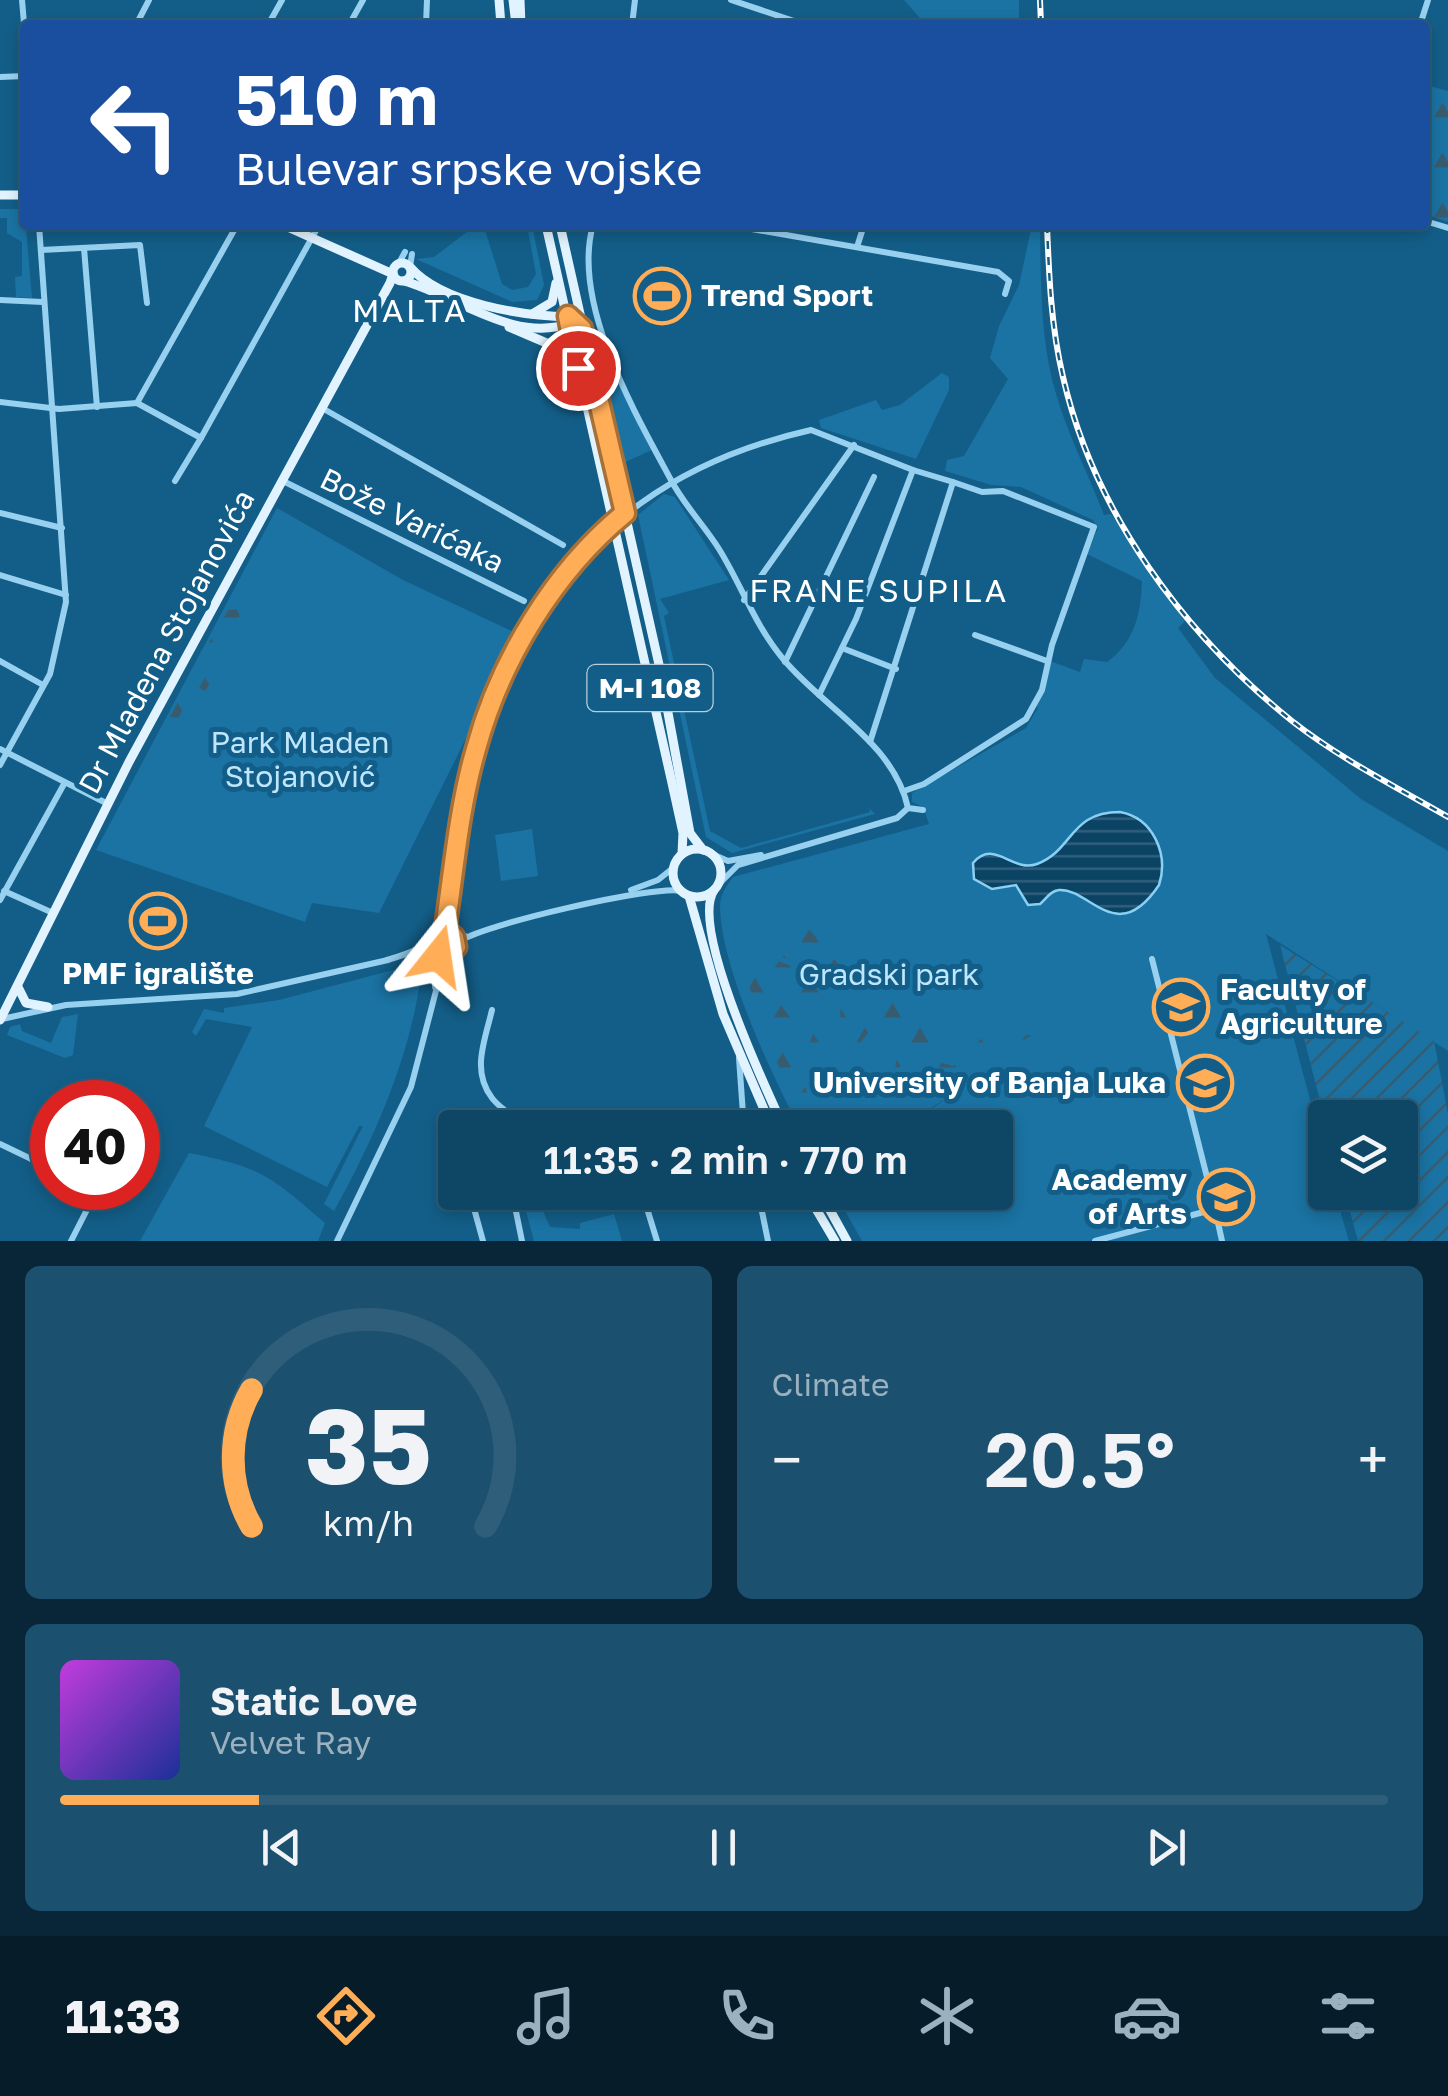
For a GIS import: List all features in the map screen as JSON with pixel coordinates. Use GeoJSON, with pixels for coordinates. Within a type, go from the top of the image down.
{"type":"FeatureCollection","features":[{"type":"Feature","properties":{"kind":"main road"},"geometry":{"type":"LineString","coordinates":[[298,230],[563,350],[578,368]]}},
{"type":"Feature","properties":{"kind":"main road","name":"M-I 108"},"geometry":{"type":"LineString","coordinates":[[547,230],[571,320],[578,368],[683,833],[682,854]]}},
{"type":"Feature","properties":{"kind":"main road","name":"M-I 108"},"geometry":{"type":"LineString","coordinates":[[561,230],[625,513],[690,833],[720,868],[708,908],[726,987],[777,1110]]}},
{"type":"Feature","properties":{"kind":"main road"},"geometry":{"type":"LineString","coordinates":[[520,316],[536,314],[552,302],[555,260]]}},
{"type":"Feature","properties":{"kind":"main road"},"geometry":{"type":"LineString","coordinates":[[370,261],[399,263],[472,300],[520,316],[571,320],[582,329]]}},
{"type":"Feature","properties":{"kind":"main road"},"geometry":{"type":"LineString","coordinates":[[399,263],[399,278]]}},
{"type":"Feature","properties":{"kind":"main road"},"geometry":{"type":"LineString","coordinates":[[399,278],[411,274],[410,267]]}},
{"type":"Feature","properties":{"kind":"main road","name":"Dr Mladena Stojanovića"},"geometry":{"type":"LineString","coordinates":[[0,1019],[280,480],[386,294],[399,278]]}},
{"type":"Feature","properties":{"kind":"main road"},"geometry":{"type":"LineString","coordinates":[[571,320],[578,308]]}},
{"type":"Feature","properties":{"kind":"main road"},"geometry":{"type":"LineString","coordinates":[[489,317],[520,325],[571,320]]}},
{"type":"Feature","properties":{"kind":"main road"},"geometry":{"type":"LineString","coordinates":[[707,852],[682,854],[674,868],[739,1056],[764,1110]]}},
{"type":"Feature","properties":{"kind":"main road"},"geometry":{"type":"LineString","coordinates":[[685,894],[702,896],[716,888]]}},
{"type":"Feature","properties":{"kind":"main road"},"geometry":{"type":"LineString","coordinates":[[18,986],[26,1003],[48,1007]]}},
{"type":"Feature","properties":{"kind":"main road"},"geometry":{"type":"LineString","coordinates":[[816,1210],[834,1241]]}},
{"type":"Feature","properties":{"kind":"main road"},"geometry":{"type":"LineString","coordinates":[[830,1210],[847,1241]]}},
{"type":"Feature","properties":{"kind":"street"},"geometry":{"type":"LineString","coordinates":[[720,0],[754,8]]}},
{"type":"Feature","properties":{"kind":"street"},"geometry":{"type":"LineString","coordinates":[[731,0],[791,20]]}},
{"type":"Feature","properties":{"kind":"street"},"geometry":{"type":"LineString","coordinates":[[0,766],[4,750],[43,684],[60,645],[66,595],[39,230]]}},
{"type":"Feature","properties":{"kind":"street"},"geometry":{"type":"LineString","coordinates":[[137,403],[234,230]]}},
{"type":"Feature","properties":{"kind":"street"},"geometry":{"type":"LineString","coordinates":[[175,481],[317,230]]}},
{"type":"Feature","properties":{"kind":"street"},"geometry":{"type":"LineString","coordinates":[[591,230],[587,248],[602,335],[672,481],[717,546],[744,600],[786,662],[894,766],[908,808]]}},
{"type":"Feature","properties":{"kind":"street"},"geometry":{"type":"LineString","coordinates":[[757,230],[998,272],[1009,281],[1005,294]]}},
{"type":"Feature","properties":{"kind":"street"},"geometry":{"type":"LineString","coordinates":[[857,248],[862,230]]}},
{"type":"Feature","properties":{"kind":"street"},"geometry":{"type":"LineString","coordinates":[[41,250],[140,245],[147,303]]}},
{"type":"Feature","properties":{"kind":"street"},"geometry":{"type":"LineString","coordinates":[[84,248],[98,407]]}},
{"type":"Feature","properties":{"kind":"street"},"geometry":{"type":"LineString","coordinates":[[399,263],[408,253],[410,267]]}},
{"type":"Feature","properties":{"kind":"street"},"geometry":{"type":"LineString","coordinates":[[0,300],[44,302]]}},
{"type":"Feature","properties":{"kind":"street"},"geometry":{"type":"LineString","coordinates":[[0,402],[53,408],[137,403],[201,438]]}},
{"type":"Feature","properties":{"kind":"street"},"geometry":{"type":"LineString","coordinates":[[322,408],[563,545]]}},
{"type":"Feature","properties":{"kind":"street"},"geometry":{"type":"LineString","coordinates":[[432,1008],[434,965],[456,815],[472,761],[520,642],[582,551],[625,513],[672,481],[811,430],[913,470],[982,492],[1004,491],[1094,526],[1047,662],[1042,690],[1020,726],[924,784],[904,791]]}},
{"type":"Feature","properties":{"kind":"street"},"geometry":{"type":"LineString","coordinates":[[744,600],[854,445]]}},
{"type":"Feature","properties":{"kind":"street"},"geometry":{"type":"LineString","coordinates":[[818,696],[842,648],[913,470]]}},
{"type":"Feature","properties":{"kind":"street"},"geometry":{"type":"LineString","coordinates":[[786,662],[874,477]]}},
{"type":"Feature","properties":{"kind":"street","name":"Bože Varićaka"},"geometry":{"type":"LineString","coordinates":[[280,480],[524,600]]}},
{"type":"Feature","properties":{"kind":"street"},"geometry":{"type":"LineString","coordinates":[[870,742],[953,482]]}},
{"type":"Feature","properties":{"kind":"street"},"geometry":{"type":"LineString","coordinates":[[0,513],[62,528]]}},
{"type":"Feature","properties":{"kind":"street"},"geometry":{"type":"LineString","coordinates":[[0,574],[66,595]]}},
{"type":"Feature","properties":{"kind":"street"},"geometry":{"type":"LineString","coordinates":[[975,635],[1047,662]]}},
{"type":"Feature","properties":{"kind":"street"},"geometry":{"type":"LineString","coordinates":[[842,648],[896,669]]}},
{"type":"Feature","properties":{"kind":"street"},"geometry":{"type":"LineString","coordinates":[[0,661],[43,684]]}},
{"type":"Feature","properties":{"kind":"street"},"geometry":{"type":"LineString","coordinates":[[4,750],[109,804]]}},
{"type":"Feature","properties":{"kind":"street"},"geometry":{"type":"LineString","coordinates":[[0,900],[64,784]]}},
{"type":"Feature","properties":{"kind":"street"},"geometry":{"type":"LineString","coordinates":[[716,888],[733,867],[897,818],[908,808],[923,810]]}},
{"type":"Feature","properties":{"kind":"street"},"geometry":{"type":"LineString","coordinates":[[707,852],[728,861],[772,853]]}},
{"type":"Feature","properties":{"kind":"street"},"geometry":{"type":"LineString","coordinates":[[0,1019],[48,1007],[237,994],[388,960],[440,942],[615,896],[658,880],[674,868]]}},
{"type":"Feature","properties":{"kind":"street"},"geometry":{"type":"LineString","coordinates":[[615,896],[664,888],[685,894]]}},
{"type":"Feature","properties":{"kind":"street"},"geometry":{"type":"LineString","coordinates":[[4,892],[54,914]]}},
{"type":"Feature","properties":{"kind":"street"},"geometry":{"type":"LineString","coordinates":[[341,1239],[406,1099],[446,959],[440,942]]}},
{"type":"Feature","properties":{"kind":"street"},"geometry":{"type":"LineString","coordinates":[[440,942],[446,959]]}},
{"type":"Feature","properties":{"kind":"street"},"geometry":{"type":"LineString","coordinates":[[1152,959],[1222,1241]]}},
{"type":"Feature","properties":{"kind":"street"},"geometry":{"type":"LineString","coordinates":[[492,1010],[481,1075],[488,1094],[509,1110]]}},
{"type":"Feature","properties":{"kind":"street"},"geometry":{"type":"LineString","coordinates":[[739,1056],[743,1110]]}},
{"type":"Feature","properties":{"kind":"street"},"geometry":{"type":"LineString","coordinates":[[0,1144],[30,1158]]}},
{"type":"Feature","properties":{"kind":"street"},"geometry":{"type":"LineString","coordinates":[[1095,1241],[1215,1209]]}},
{"type":"Feature","properties":{"kind":"street"},"geometry":{"type":"LineString","coordinates":[[72,1241],[87,1210]]}},
{"type":"Feature","properties":{"kind":"street"},"geometry":{"type":"LineString","coordinates":[[474,1210],[483,1241]]}},
{"type":"Feature","properties":{"kind":"street"},"geometry":{"type":"LineString","coordinates":[[516,1210],[522,1241]]}},
{"type":"Feature","properties":{"kind":"street"},"geometry":{"type":"LineString","coordinates":[[648,1210],[657,1241]]}},
{"type":"Feature","properties":{"kind":"street"},"geometry":{"type":"LineString","coordinates":[[762,1210],[768,1241]]}},
{"type":"Feature","properties":{"kind":"green space"},"geometry":{"type":"Polygon","coordinates":[[[904,0],[1019,0],[1019,20],[922,20],[904,0]]]}},
{"type":"Feature","properties":{"kind":"green space"},"geometry":{"type":"Polygon","coordinates":[[[1430,86],[1448,91],[1448,222],[1430,216],[1430,86]]]}},
{"type":"Feature","properties":{"kind":"green space"},"geometry":{"type":"Polygon","coordinates":[[[0,209],[20,211],[20,230],[26,230],[32,298],[16,297],[15,277],[22,276],[22,242],[7,233],[7,218],[0,218],[0,209]]]}},
{"type":"Feature","properties":{"kind":"green space"},"geometry":{"type":"Polygon","coordinates":[[[469,230],[485,230],[502,284],[512,290],[528,287],[536,274],[528,230],[533,230],[544,285],[537,300],[512,302],[416,259],[434,257],[469,230]]]}},
{"type":"Feature","properties":{"kind":"green space","name":"Gradski park"},"geometry":{"type":"Polygon","coordinates":[[[1031,230],[1040,230],[1045,341],[1062,413],[1104,515],[1111,514],[1185,621],[1178,628],[1215,678],[1361,799],[1448,851],[1448,1051],[1266,934],[1310,1100],[1308,1210],[1340,1210],[1349,1241],[862,1241],[845,1210],[1013,1210],[1013,1110],[930,1110],[948,1097],[928,1110],[791,1110],[738,987],[722,930],[720,905],[733,877],[929,824],[923,807],[912,802],[912,793],[1026,728],[1038,708],[1035,703],[1050,661],[1080,672],[1084,659],[1107,662],[1135,626],[1142,581],[1087,554],[1098,528],[1093,520],[1021,487],[991,485],[945,471],[947,460],[964,456],[1008,379],[990,358],[999,326],[1019,285],[1031,230]]]}},
{"type":"Feature","properties":{"kind":"green space"},"geometry":{"type":"Polygon","coordinates":[[[597,337],[652,450],[623,463],[597,337]]]}},
{"type":"Feature","properties":{"kind":"green space"},"geometry":{"type":"Polygon","coordinates":[[[942,373],[949,377],[949,390],[916,459],[821,428],[819,420],[876,400],[882,410],[900,405],[942,373]]]}},
{"type":"Feature","properties":{"kind":"green space"},"geometry":{"type":"Polygon","coordinates":[[[664,494],[675,497],[729,580],[660,599],[669,613],[664,616],[710,831],[741,848],[870,812],[869,808],[875,814],[732,853],[706,837],[638,515],[664,494]]]}},
{"type":"Feature","properties":{"kind":"green space","name":"Park Mladen Stojanović"},"geometry":{"type":"Polygon","coordinates":[[[277,508],[403,580],[518,634],[379,913],[312,903],[305,922],[96,850],[277,508]]]}},
{"type":"Feature","properties":{"kind":"green space"},"geometry":{"type":"Polygon","coordinates":[[[240,609],[236,647],[205,691],[195,686],[178,719],[170,717],[226,610],[240,609]]]}},
{"type":"Feature","properties":{"kind":"green space"},"geometry":{"type":"Polygon","coordinates":[[[532,829],[538,876],[501,881],[495,835],[532,829]]]}},
{"type":"Feature","properties":{"kind":"green space"},"geometry":{"type":"Polygon","coordinates":[[[797,923],[818,938],[847,974],[841,1004],[834,981],[782,957],[801,945],[797,923]]]}},
{"type":"Feature","properties":{"kind":"green space"},"geometry":{"type":"Polygon","coordinates":[[[1280,945],[1434,1041],[1448,1114],[1448,1241],[1358,1241],[1350,1210],[1418,1210],[1418,1100],[1320,1100],[1280,945]]]}},
{"type":"Feature","properties":{"kind":"green space"},"geometry":{"type":"Polygon","coordinates":[[[773,957],[773,992],[803,1038],[798,1071],[812,1103],[820,1110],[799,1110],[775,1058],[740,961],[773,957]]]}},
{"type":"Feature","properties":{"kind":"green space"},"geometry":{"type":"Polygon","coordinates":[[[779,961],[827,981],[831,993],[800,1017],[781,996],[775,967],[779,961]]]}},
{"type":"Feature","properties":{"kind":"green space"},"geometry":{"type":"Polygon","coordinates":[[[412,965],[421,974],[400,1066],[363,1155],[334,1211],[324,1204],[363,1126],[359,1126],[327,1187],[204,1126],[252,1027],[206,1019],[196,1036],[192,1032],[204,1009],[224,1013],[224,1008],[279,1000],[412,965]]]}},
{"type":"Feature","properties":{"kind":"green space"},"geometry":{"type":"Polygon","coordinates":[[[892,1001],[912,1016],[928,1009],[935,1023],[925,1056],[895,1069],[898,1049],[883,1032],[870,1031],[852,1052],[837,1045],[827,1047],[806,1076],[803,1062],[813,1034],[828,1027],[833,1034],[839,1032],[841,1004],[892,1001]]]}},
{"type":"Feature","properties":{"kind":"green space"},"geometry":{"type":"Polygon","coordinates":[[[78,1014],[73,1055],[65,1058],[7,1035],[10,1027],[20,1024],[22,1031],[51,1043],[62,1017],[78,1014]]]}},
{"type":"Feature","properties":{"kind":"green space"},"geometry":{"type":"Polygon","coordinates":[[[1032,1035],[913,1110],[906,1110],[885,1084],[929,1059],[953,1066],[982,1038],[1032,1035]]]}},
{"type":"Feature","properties":{"kind":"green space"},"geometry":{"type":"Polygon","coordinates":[[[189,1153],[233,1163],[264,1176],[325,1223],[318,1241],[140,1241],[189,1153]]]}},
{"type":"Feature","properties":{"kind":"green space"},"geometry":{"type":"Polygon","coordinates":[[[520,1210],[542,1210],[550,1227],[580,1229],[580,1223],[614,1214],[622,1241],[534,1241],[526,1211],[520,1210]]]}},
{"type":"Feature","properties":{"kind":"shaded area"},"geometry":{"type":"Polygon","coordinates":[[[1120,812],[1149,830],[1162,861],[1159,885],[1130,912],[1117,914],[1059,890],[1040,904],[1028,905],[1016,885],[992,889],[974,879],[973,863],[981,856],[996,855],[1028,866],[1037,864],[1049,858],[1091,818],[1120,812]]]}},
{"type":"Feature","properties":{"kind":"railway"},"geometry":{"type":"LineString","coordinates":[[1040,0],[1041,20]]}},
{"type":"Feature","properties":{"kind":"railway"},"geometry":{"type":"LineString","coordinates":[[1047,230],[1056,339],[1077,427],[1097,476],[1149,568],[1215,650],[1292,721],[1348,760],[1448,817]]}},
{"type":"Feature","properties":{"kind":"place","name":"Trend Sport"},"geometry":{"type":"Point","coordinates":[662,296]}},
{"type":"Feature","properties":{"kind":"place","name":"PMF igralište"},"geometry":{"type":"Point","coordinates":[158,921]}},
{"type":"Feature","properties":{"kind":"place","name":"Faculty of Agriculture"},"geometry":{"type":"Point","coordinates":[1181,1007]}},
{"type":"Feature","properties":{"kind":"place","name":"University of Banja Luka"},"geometry":{"type":"Point","coordinates":[1205,1083]}},
{"type":"Feature","properties":{"kind":"place","name":"Academy of Arts"},"geometry":{"type":"Point","coordinates":[1226,1197]}},
{"type":"Feature","properties":{"kind":"district","name":"MALTA"},"geometry":{"type":"Point","coordinates":[410,311]}},
{"type":"Feature","properties":{"kind":"district","name":"FRANE SUPILA"},"geometry":{"type":"Point","coordinates":[879,591]}},
{"type":"Feature","properties":{"kind":"route"},"geometry":{"type":"LineString","coordinates":[[438,956],[447,957],[456,947],[454,937],[445,929],[455,850],[479,739],[520,642],[540,609],[591,541],[625,513],[582,329],[568,316],[578,368]]}}]}
